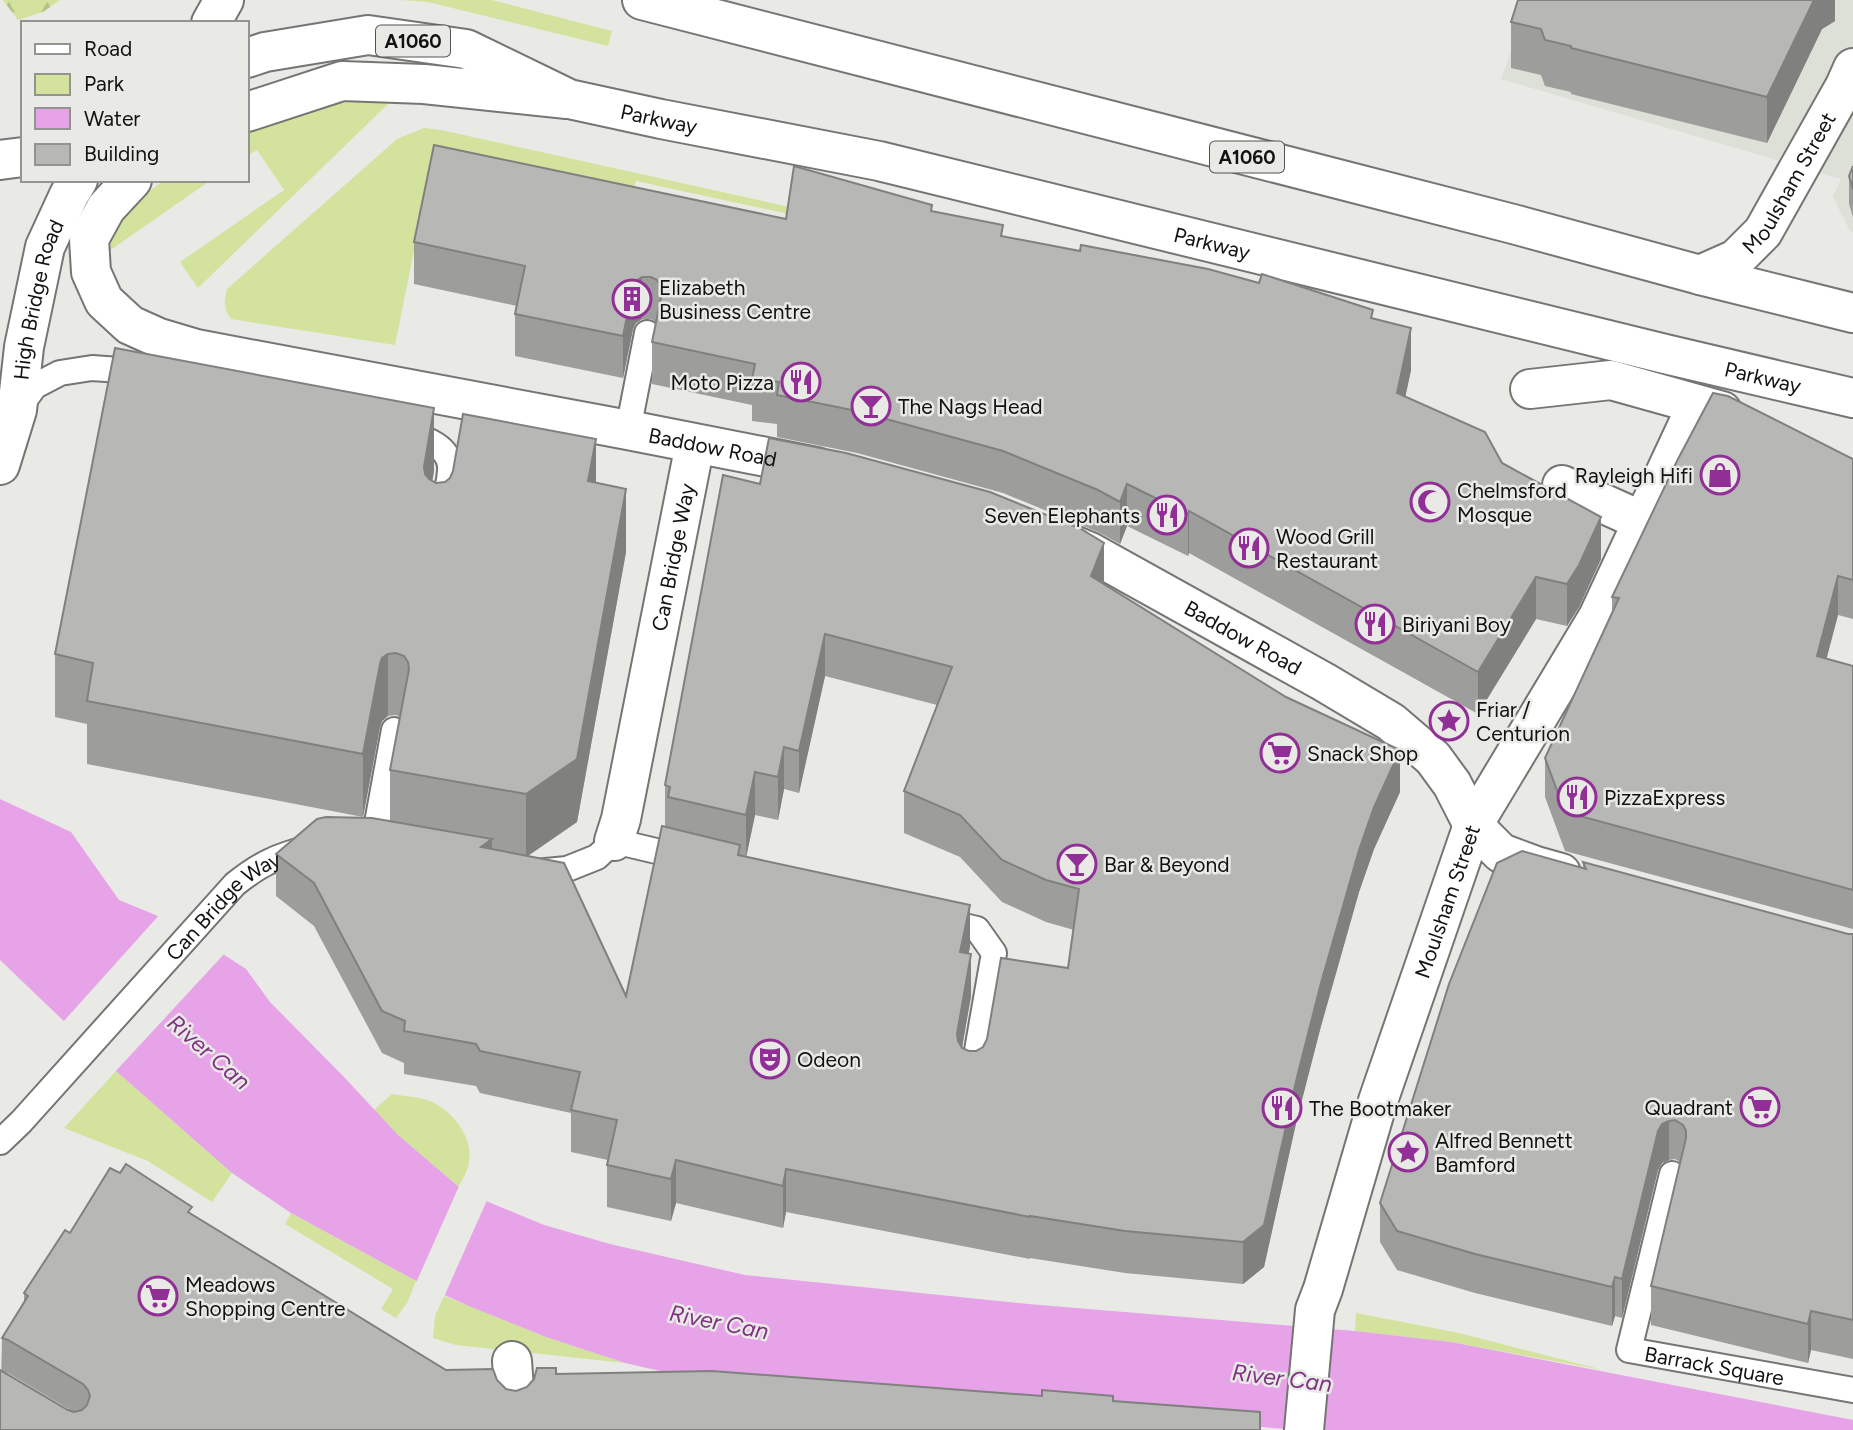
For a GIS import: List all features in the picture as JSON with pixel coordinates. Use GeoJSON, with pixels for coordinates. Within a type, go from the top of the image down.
{"type":"FeatureCollection","features":[{"type":"Feature","properties":{"kind":"street"},"geometry":{"type":"LineString","coordinates":[[212,21],[224,0]]}},
{"type":"Feature","properties":{"kind":"street","name":"A1060"},"geometry":{"type":"LineString","coordinates":[[642,0],[1853,313]]}},
{"type":"Feature","properties":{"kind":"street","name":"Parkway"},"geometry":{"type":"LineString","coordinates":[[248,58],[265,52],[368,35],[466,49],[569,99]]}},
{"type":"Feature","properties":{"kind":"street","name":"Moulsham Street"},"geometry":{"type":"LineString","coordinates":[[1700,275],[1736,260],[1763,232],[1853,68]]}},
{"type":"Feature","properties":{"kind":"street","name":"Parkway"},"geometry":{"type":"LineString","coordinates":[[248,112],[342,82],[424,84],[569,99],[879,160],[1853,398]]}},
{"type":"Feature","properties":{"kind":"street"},"geometry":{"type":"LineString","coordinates":[[0,160],[21,157]]}},
{"type":"Feature","properties":{"kind":"street","name":"High Bridge Road"},"geometry":{"type":"LineString","coordinates":[[0,465],[17,410],[24,347],[45,247],[77,182]]}},
{"type":"Feature","properties":{"kind":"street","name":"Baddow Road"},"geometry":{"type":"LineString","coordinates":[[130,182],[106,208],[89,239],[91,272],[104,301],[130,325],[159,338],[196,349],[851,474]]}},
{"type":"Feature","properties":{"kind":"street","name":"Moulsham Street"},"geometry":{"type":"LineString","coordinates":[[1304,1430],[1315,1310],[1378,1101],[1472,825],[1598,617],[1643,521],[1714,409],[1611,380],[1530,388]]}},
{"type":"Feature","properties":{"kind":"street","name":"Can Bridge Way"},"geometry":{"type":"LineString","coordinates":[[614,841],[621,819],[695,443]]}},
{"type":"Feature","properties":{"kind":"street"},"geometry":{"type":"LineString","coordinates":[[1562,485],[1643,521]]}},
{"type":"Feature","properties":{"kind":"street","name":"Baddow Road"},"geometry":{"type":"LineString","coordinates":[[1020,523],[1090,552],[1391,722],[1433,758],[1452,784],[1472,825],[1501,853],[1536,866],[1589,880]]}},
{"type":"Feature","properties":{"kind":"street"},"geometry":{"type":"LineString","coordinates":[[512,1361],[515,1402]]}},
{"type":"Feature","properties":{"kind":"lane"},"geometry":{"type":"LineString","coordinates":[[628,430],[648,333]]}},
{"type":"Feature","properties":{"kind":"lane"},"geometry":{"type":"LineString","coordinates":[[17,410],[36,386],[60,373],[92,368],[120,370],[167,383]]}},
{"type":"Feature","properties":{"kind":"lane"},"geometry":{"type":"LineString","coordinates":[[374,427],[431,441],[446,454],[450,464],[439,531]]}},
{"type":"Feature","properties":{"kind":"lane"},"geometry":{"type":"LineString","coordinates":[[373,845],[394,730]]}},
{"type":"Feature","properties":{"kind":"lane"},"geometry":{"type":"LineString","coordinates":[[517,870],[530,873],[567,869],[597,857],[614,841],[708,864]]}},
{"type":"Feature","properties":{"kind":"lane","name":"Can Bridge Way"},"geometry":{"type":"LineString","coordinates":[[0,1142],[235,884],[256,867],[284,854],[324,844],[373,845],[401,850]]}},
{"type":"Feature","properties":{"kind":"lane"},"geometry":{"type":"LineString","coordinates":[[923,916],[977,929],[994,953],[972,1079]]}},
{"type":"Feature","properties":{"kind":"lane","name":"Barrack Square"},"geometry":{"type":"LineString","coordinates":[[1672,1174],[1629,1350],[1853,1390]]}},
{"type":"Feature","properties":{"kind":"shaded area"},"geometry":{"type":"Polygon","coordinates":[[[1530,0],[1853,0],[1853,232],[1850,231],[1833,197],[1841,179],[1501,79],[1530,0]]]}},
{"type":"Feature","properties":{"kind":"green space"},"geometry":{"type":"Polygon","coordinates":[[[3,0],[60,0],[43,12],[18,20],[3,0]]]}},
{"type":"Feature","properties":{"kind":"green space"},"geometry":{"type":"Polygon","coordinates":[[[401,0],[492,0],[612,31],[608,46],[428,2],[401,0]]]}},
{"type":"Feature","properties":{"kind":"green space"},"geometry":{"type":"Polygon","coordinates":[[[366,100],[389,103],[198,288],[180,262],[284,190],[257,150],[248,155],[248,132],[304,110],[366,100]]]}},
{"type":"Feature","properties":{"kind":"green space"},"geometry":{"type":"Polygon","coordinates":[[[424,128],[794,208],[793,215],[636,181],[632,194],[434,151],[395,345],[231,319],[225,305],[227,289],[397,139],[424,128]]]}},
{"type":"Feature","properties":{"kind":"green space"},"geometry":{"type":"Polygon","coordinates":[[[162,182],[208,182],[109,251],[106,246],[107,237],[138,199],[162,182]]]}},
{"type":"Feature","properties":{"kind":"green space"},"geometry":{"type":"Polygon","coordinates":[[[116,1071],[232,1173],[212,1202],[148,1161],[64,1128],[116,1071]]]}},
{"type":"Feature","properties":{"kind":"green space"},"geometry":{"type":"Polygon","coordinates":[[[392,1094],[430,1101],[446,1111],[460,1126],[470,1153],[459,1187],[398,1135],[374,1110],[392,1094]]]}},
{"type":"Feature","properties":{"kind":"green space"},"geometry":{"type":"Polygon","coordinates":[[[291,1213],[416,1281],[407,1303],[396,1318],[381,1309],[393,1289],[285,1224],[291,1213]]]}},
{"type":"Feature","properties":{"kind":"green space"},"geometry":{"type":"Polygon","coordinates":[[[444,1296],[546,1337],[625,1363],[456,1345],[433,1338],[435,1316],[444,1296]]]}},
{"type":"Feature","properties":{"kind":"green space"},"geometry":{"type":"Polygon","coordinates":[[[1356,1313],[1459,1333],[1603,1370],[1451,1342],[1355,1331],[1356,1313]]]}},
{"type":"Feature","properties":{"kind":"water","name":"River Can"},"geometry":{"type":"Polygon","coordinates":[[[0,799],[71,832],[119,900],[175,923],[246,969],[270,1002],[398,1135],[459,1187],[544,1225],[610,1244],[745,1275],[1028,1304],[1355,1331],[1451,1342],[1853,1420],[1853,1430],[1298,1430],[704,1381],[625,1363],[546,1337],[431,1289],[291,1213],[232,1173],[116,1071],[0,960],[0,799]]]}},
{"type":"Feature","properties":{"kind":"pier"},"geometry":{"type":"Polygon","coordinates":[[[161,913],[177,920],[226,952],[114,1073],[63,1022],[161,913]]]}},
{"type":"Feature","properties":{"kind":"pier"},"geometry":{"type":"Polygon","coordinates":[[[460,1184],[488,1198],[443,1299],[415,1285],[460,1184]]]}},
{"type":"Feature","properties":{"kind":"building"},"geometry":{"type":"Polygon","coordinates":[[[1518,0],[1814,0],[1767,97],[1545,40],[1541,29],[1511,22],[1518,0]]]}},
{"type":"Feature","properties":{"kind":"building"},"geometry":{"type":"Polygon","coordinates":[[[434,145],[786,219],[794,166],[932,205],[931,211],[1003,225],[1001,236],[1080,251],[1081,245],[1208,269],[1259,283],[1262,274],[1373,310],[1371,318],[1411,328],[1397,393],[1485,432],[1502,463],[1601,517],[1579,565],[1567,584],[1536,577],[1478,672],[1189,511],[1188,514],[1127,484],[1120,502],[1098,490],[1003,451],[857,411],[777,395],[779,382],[752,379],[755,364],[652,342],[662,293],[657,280],[651,277],[642,277],[633,287],[623,336],[515,314],[525,266],[414,242],[434,145]]]}},
{"type":"Feature","properties":{"kind":"building"},"geometry":{"type":"Polygon","coordinates":[[[1853,166],[1853,189],[1849,176],[1853,166]]]}},
{"type":"Feature","properties":{"kind":"building"},"geometry":{"type":"Polygon","coordinates":[[[115,348],[434,408],[424,467],[425,474],[436,483],[445,482],[453,471],[463,414],[596,439],[588,481],[626,489],[577,759],[526,794],[390,770],[409,669],[404,656],[396,653],[382,658],[380,664],[363,754],[87,701],[93,663],[55,654],[115,348]]]}},
{"type":"Feature","properties":{"kind":"building"},"geometry":{"type":"Polygon","coordinates":[[[1713,393],[1728,396],[1853,459],[1853,580],[1838,576],[1817,656],[1853,666],[1853,890],[1565,812],[1545,758],[1619,598],[1612,597],[1713,393]]]}},
{"type":"Feature","properties":{"kind":"building"},"geometry":{"type":"Polygon","coordinates":[[[769,438],[846,453],[990,492],[1081,529],[1104,543],[1091,576],[1286,697],[1400,750],[1374,807],[1359,850],[1297,1077],[1264,1225],[1243,1242],[1125,1231],[1030,1217],[786,1169],[783,1186],[676,1160],[671,1179],[607,1165],[617,1120],[571,1110],[580,1072],[480,1051],[476,1044],[404,1031],[405,1021],[382,1011],[314,883],[276,854],[317,819],[372,818],[492,839],[481,847],[564,863],[626,996],[662,826],[740,845],[738,855],[970,905],[960,952],[971,954],[957,1034],[962,1048],[976,1051],[983,1047],[987,1039],[1001,958],[1068,968],[1079,889],[1046,880],[1002,860],[960,815],[904,791],[952,667],[825,634],[799,751],[784,747],[778,777],[755,772],[746,815],[668,797],[670,787],[665,785],[723,475],[760,484],[769,438]]]}},
{"type":"Feature","properties":{"kind":"building","name":"Quadrant"},"geometry":{"type":"Polygon","coordinates":[[[1522,851],[1586,869],[1583,862],[1853,934],[1853,1320],[1811,1311],[1808,1324],[1651,1286],[1686,1138],[1683,1125],[1675,1120],[1662,1124],[1658,1131],[1622,1279],[1615,1277],[1612,1287],[1475,1254],[1397,1231],[1380,1203],[1449,984],[1497,863],[1522,851]]]}},
{"type":"Feature","properties":{"kind":"building"},"geometry":{"type":"Polygon","coordinates":[[[126,1164],[192,1207],[188,1212],[446,1370],[493,1369],[497,1380],[506,1389],[516,1391],[527,1387],[534,1379],[537,1368],[556,1368],[556,1374],[712,1371],[1042,1396],[1042,1390],[1113,1396],[1113,1401],[1260,1412],[1260,1430],[0,1430],[0,1370],[68,1410],[82,1410],[87,1405],[90,1396],[83,1384],[2,1338],[28,1296],[24,1293],[65,1230],[70,1233],[110,1168],[120,1173],[126,1164]]]}},
{"type":"Feature","properties":{"kind":"place","name":"Elizabeth Business Centre"},"geometry":{"type":"Point","coordinates":[632,299]}},
{"type":"Feature","properties":{"kind":"place","name":"Moto Pizza"},"geometry":{"type":"Point","coordinates":[801,382]}},
{"type":"Feature","properties":{"kind":"place","name":"The Nags Head"},"geometry":{"type":"Point","coordinates":[871,406]}},
{"type":"Feature","properties":{"kind":"place","name":"Rayleigh Hifi"},"geometry":{"type":"Point","coordinates":[1720,475]}},
{"type":"Feature","properties":{"kind":"place","name":"Chelmsford Mosque"},"geometry":{"type":"Point","coordinates":[1430,502]}},
{"type":"Feature","properties":{"kind":"place","name":"Seven Elephants"},"geometry":{"type":"Point","coordinates":[1167,515]}},
{"type":"Feature","properties":{"kind":"place","name":"Wood Grill Restaurant"},"geometry":{"type":"Point","coordinates":[1249,548]}},
{"type":"Feature","properties":{"kind":"place","name":"Biriyani Boy"},"geometry":{"type":"Point","coordinates":[1375,624]}},
{"type":"Feature","properties":{"kind":"place","name":"Friar / Centurion"},"geometry":{"type":"Point","coordinates":[1449,721]}},
{"type":"Feature","properties":{"kind":"place","name":"Snack Shop"},"geometry":{"type":"Point","coordinates":[1280,753]}},
{"type":"Feature","properties":{"kind":"place","name":"PizzaExpress"},"geometry":{"type":"Point","coordinates":[1577,797]}},
{"type":"Feature","properties":{"kind":"place","name":"Bar & Beyond"},"geometry":{"type":"Point","coordinates":[1077,864]}},
{"type":"Feature","properties":{"kind":"place","name":"Odeon"},"geometry":{"type":"Point","coordinates":[770,1059]}},
{"type":"Feature","properties":{"kind":"place","name":"Quadrant"},"geometry":{"type":"Point","coordinates":[1760,1107]}},
{"type":"Feature","properties":{"kind":"place","name":"The Bootmaker"},"geometry":{"type":"Point","coordinates":[1282,1108]}},
{"type":"Feature","properties":{"kind":"place","name":"Alfred Bennett Bamford"},"geometry":{"type":"Point","coordinates":[1408,1152]}},
{"type":"Feature","properties":{"kind":"place","name":"Meadows Shopping Centre"},"geometry":{"type":"Point","coordinates":[158,1296]}}]}
